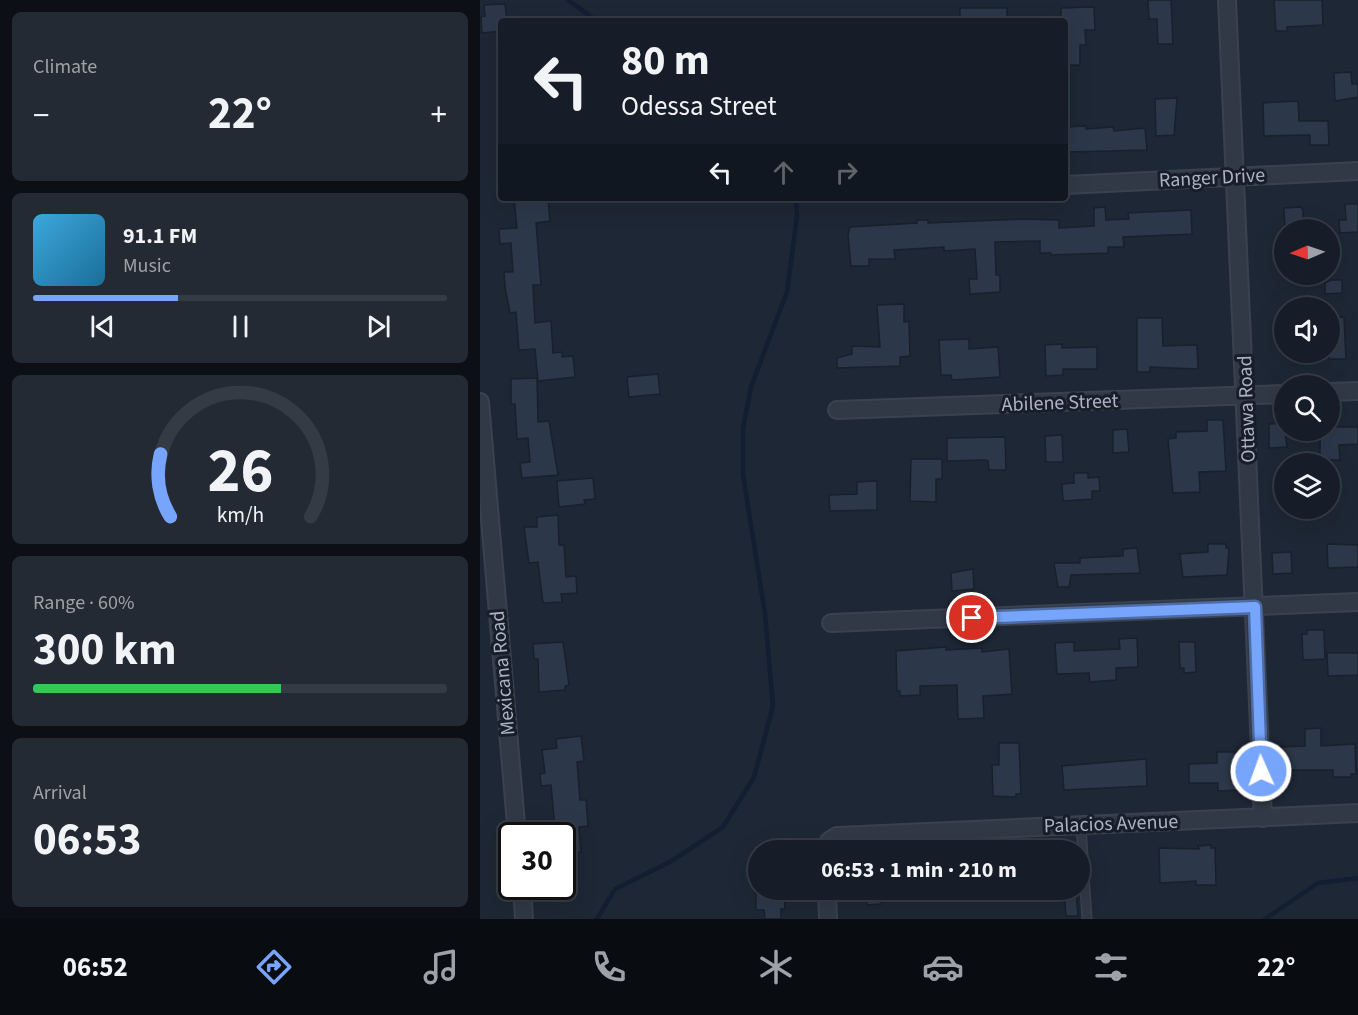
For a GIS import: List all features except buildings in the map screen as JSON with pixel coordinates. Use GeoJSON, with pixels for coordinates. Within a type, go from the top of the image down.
{"type":"FeatureCollection","features":[{"type":"Feature","properties":{"kind":"street","name":"Ottawa Road"},"geometry":{"type":"LineString","coordinates":[[1227,0],[1263,818]]}},
{"type":"Feature","properties":{"kind":"street","name":"Ranger Drive"},"geometry":{"type":"LineString","coordinates":[[1068,185],[1358,171]]}},
{"type":"Feature","properties":{"kind":"street"},"geometry":{"type":"LineString","coordinates":[[1340,392],[1358,391]]}},
{"type":"Feature","properties":{"kind":"street","name":"Abilene Street"},"geometry":{"type":"LineString","coordinates":[[837,410],[1274,395]]}},
{"type":"Feature","properties":{"kind":"street","name":"Mexicana Road"},"geometry":{"type":"LineString","coordinates":[[480,402],[516,822]]}},
{"type":"Feature","properties":{"kind":"street"},"geometry":{"type":"LineString","coordinates":[[831,624],[1358,602]]}},
{"type":"Feature","properties":{"kind":"street","name":"Palacios Avenue"},"geometry":{"type":"LineString","coordinates":[[833,840],[837,836],[1358,813]]}},
{"type":"Feature","properties":{"kind":"street"},"geometry":{"type":"LineString","coordinates":[[523,900],[524,919]]}},
{"type":"Feature","properties":{"kind":"street"},"geometry":{"type":"LineString","coordinates":[[827,900],[828,919]]}},
{"type":"Feature","properties":{"kind":"lane"},"geometry":{"type":"LineString","coordinates":[[1081,825],[1086,919]]}},
{"type":"Feature","properties":{"kind":"waterway"},"geometry":{"type":"LineString","coordinates":[[568,0],[593,18]]}},
{"type":"Feature","properties":{"kind":"waterway"},"geometry":{"type":"LineString","coordinates":[[597,919],[615,889],[670,862],[723,827],[754,777],[773,706],[765,614],[743,474],[743,428],[751,387],[787,292],[797,216],[796,201]]}},
{"type":"Feature","properties":{"kind":"waterway"},"geometry":{"type":"LineString","coordinates":[[1265,919],[1318,883],[1358,878]]}},
{"type":"Feature","properties":{"kind":"route"},"geometry":{"type":"LineString","coordinates":[[972,618],[1255,607],[1261,771]]}}]}
